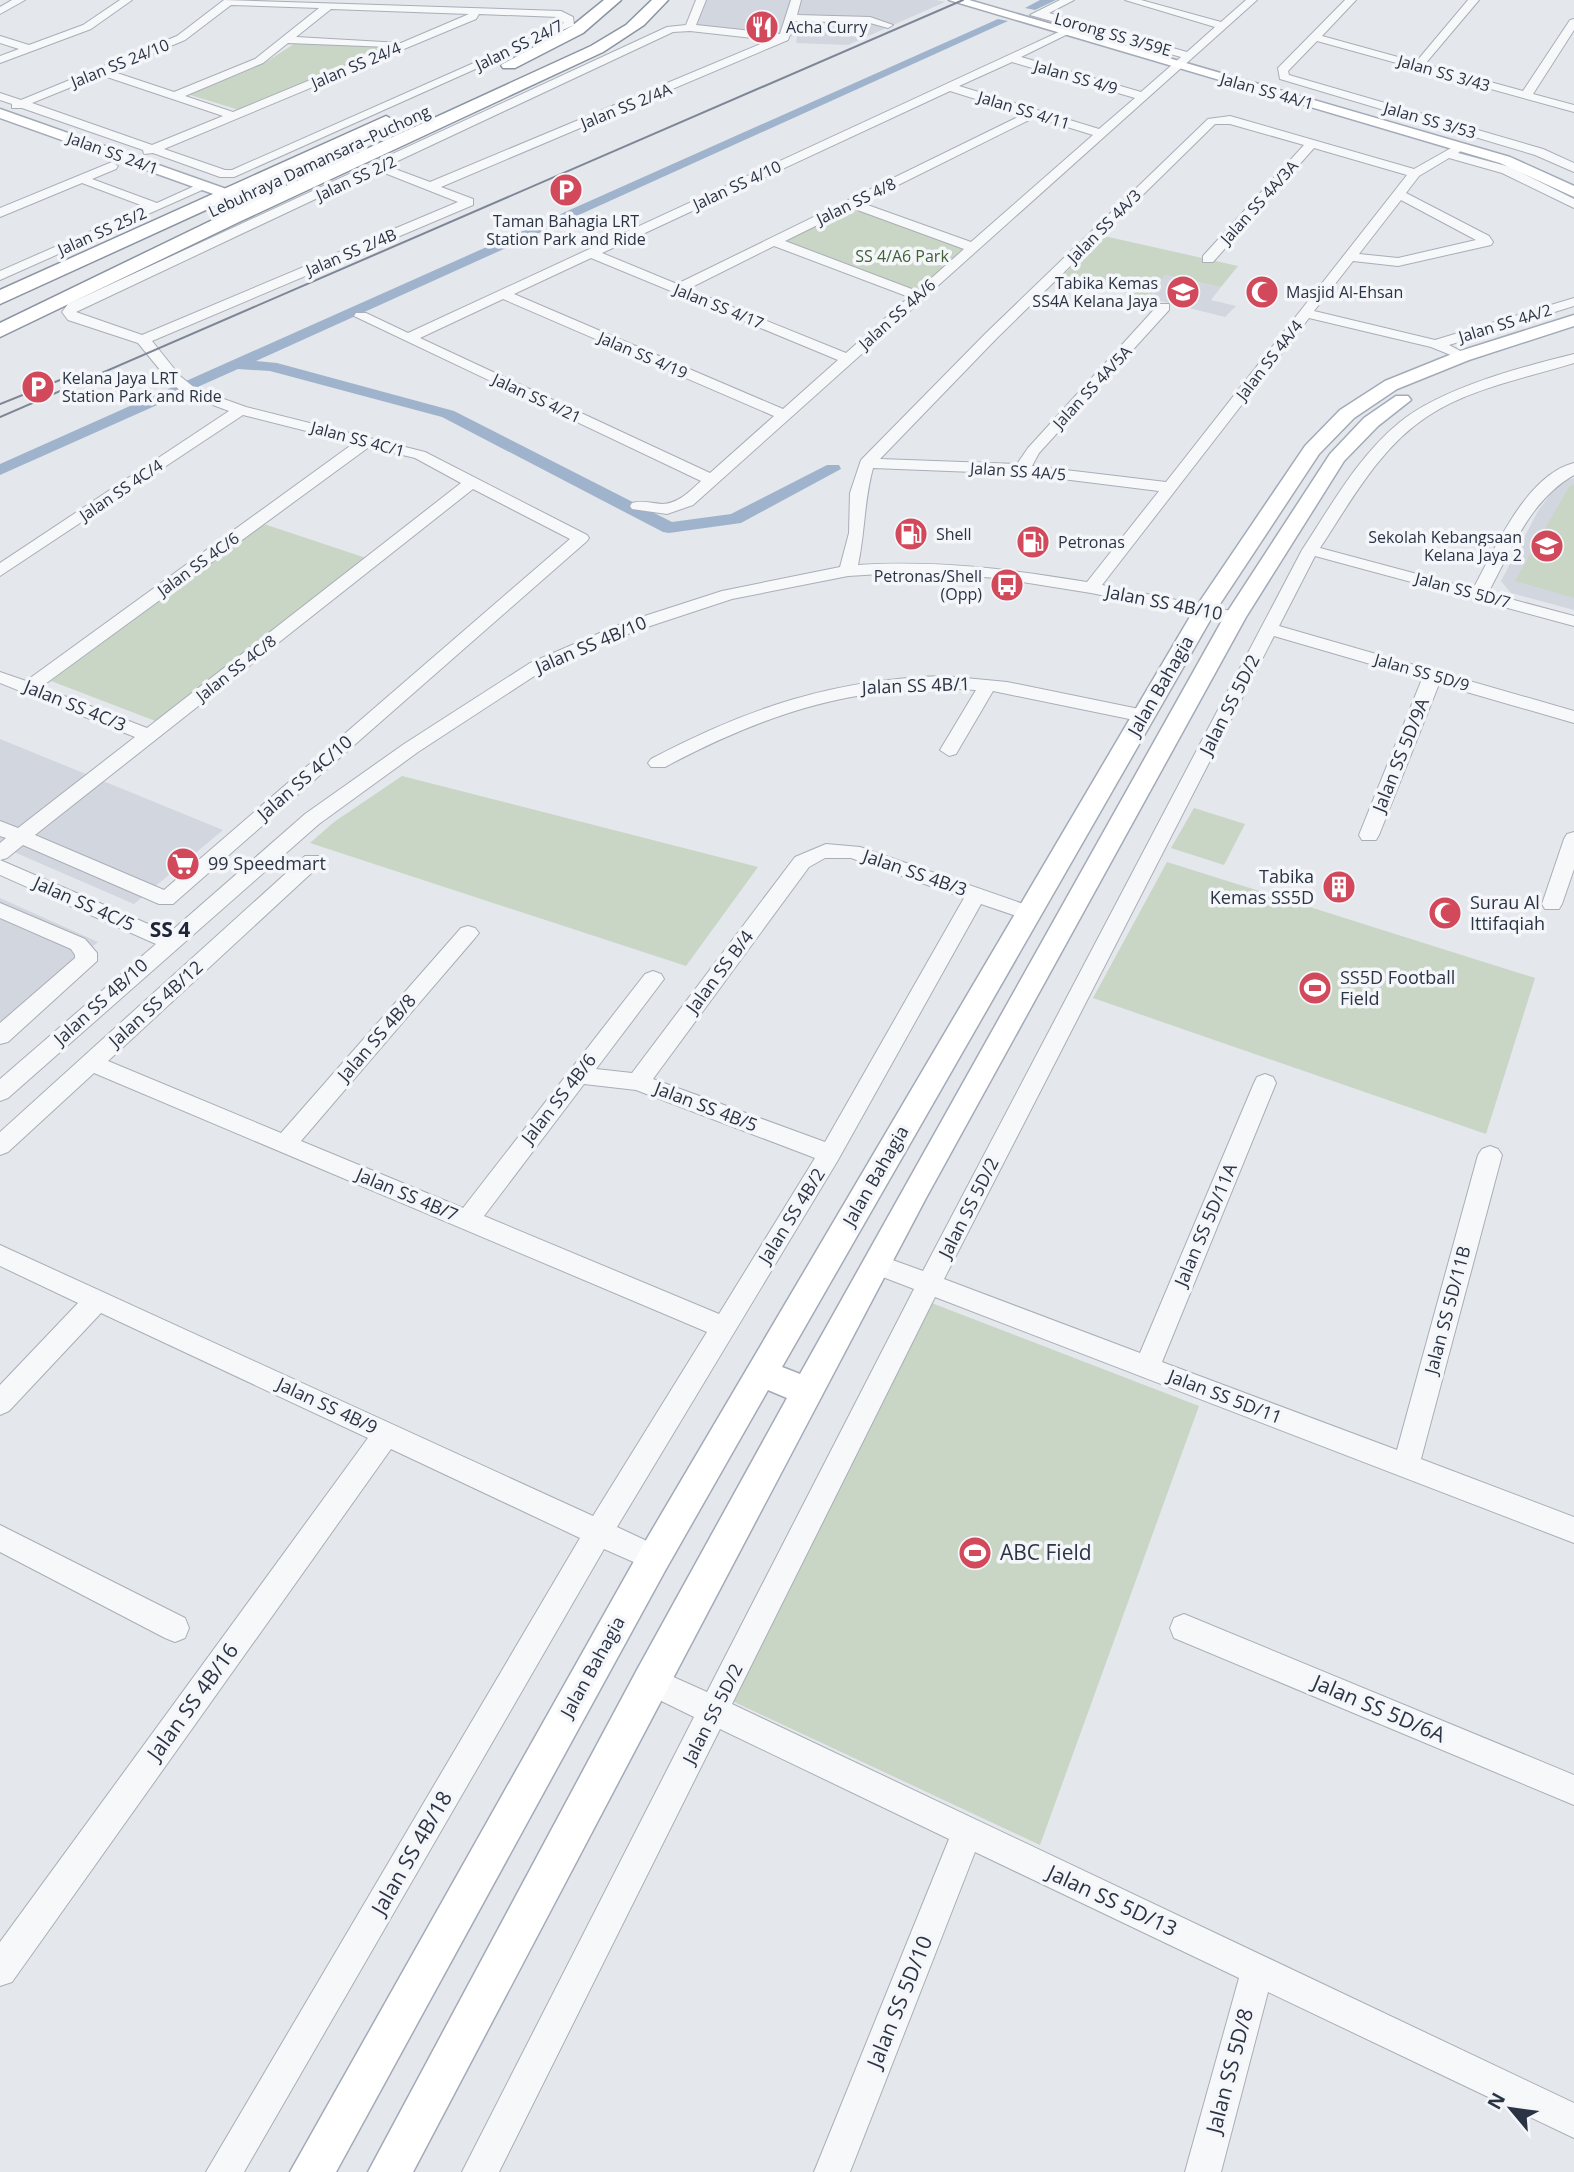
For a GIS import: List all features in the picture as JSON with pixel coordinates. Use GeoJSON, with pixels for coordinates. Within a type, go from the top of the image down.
{"type":"FeatureCollection","features":[{"type":"Feature","properties":{"kind":"highway"},"geometry":{"type":"LineString","coordinates":[[0,298],[214,193],[543,50],[596,18],[613,0]]}},
{"type":"Feature","properties":{"kind":"highway","name":"Lebuhraya Damansara–Puchong"},"geometry":{"type":"LineString","coordinates":[[299,175],[551,55],[613,17],[629,0]]}},
{"type":"Feature","properties":{"kind":"highway","name":"Lebuhraya Damansara–Puchong"},"geometry":{"type":"LineString","coordinates":[[0,308],[563,58],[598,40],[626,19],[645,0]]}},
{"type":"Feature","properties":{"kind":"highway"},"geometry":{"type":"LineString","coordinates":[[0,331],[246,211],[597,49],[629,31],[651,12],[660,0]]}},
{"type":"Feature","properties":{"kind":"highway"},"geometry":{"type":"LineString","coordinates":[[0,318],[299,175]]}},
{"type":"Feature","properties":{"kind":"main road","name":"Jalan SS 4A/1"},"geometry":{"type":"LineString","coordinates":[[955,0],[1067,32],[1181,60]]}},
{"type":"Feature","properties":{"kind":"main road","name":"Jalan SS 4A/1"},"geometry":{"type":"LineString","coordinates":[[972,0],[1036,15],[1181,60],[1513,155],[1574,182]]}},
{"type":"Feature","properties":{"kind":"main road","name":"Jalan SS 24/1"},"geometry":{"type":"LineString","coordinates":[[0,113],[214,193]]}},
{"type":"Feature","properties":{"kind":"main road","name":"Jalan SS 4A/1"},"geometry":{"type":"LineString","coordinates":[[1386,117],[1454,150],[1516,164],[1574,192]]}},
{"type":"Feature","properties":{"kind":"main road","name":"Jalan SS 24/1"},"geometry":{"type":"LineString","coordinates":[[0,127],[189,193],[214,193]]}},
{"type":"Feature","properties":{"kind":"main road","name":"Jalan Bahagia"},"geometry":{"type":"LineString","coordinates":[[312,2172],[654,1558],[1028,913],[1205,610],[1312,450],[1347,414],[1391,385],[1462,356],[1574,320]]}},
{"type":"Feature","properties":{"kind":"main road","name":"Jalan Bahagia"},"geometry":{"type":"LineString","coordinates":[[390,2172],[876,1264],[1235,617],[1337,458],[1371,422],[1411,395],[1479,364],[1574,334]]}},
{"type":"Feature","properties":{"kind":"main road"},"geometry":{"type":"LineString","coordinates":[[762,1373],[807,1392]]}},
{"type":"Feature","properties":{"kind":"street"},"geometry":{"type":"LineString","coordinates":[[0,12],[20,0]]}},
{"type":"Feature","properties":{"kind":"street"},"geometry":{"type":"LineString","coordinates":[[0,60],[87,27],[127,0]]}},
{"type":"Feature","properties":{"kind":"street"},"geometry":{"type":"LineString","coordinates":[[482,11],[496,0]]}},
{"type":"Feature","properties":{"kind":"street"},"geometry":{"type":"LineString","coordinates":[[690,28],[701,0]]}},
{"type":"Feature","properties":{"kind":"street"},"geometry":{"type":"LineString","coordinates":[[796,0],[788,26],[880,29]]}},
{"type":"Feature","properties":{"kind":"street"},"geometry":{"type":"LineString","coordinates":[[1036,15],[1069,0]]}},
{"type":"Feature","properties":{"kind":"street"},"geometry":{"type":"LineString","coordinates":[[1130,0],[1222,26]]}},
{"type":"Feature","properties":{"kind":"street","name":"Jalan SS 4A/6"},"geometry":{"type":"LineString","coordinates":[[638,506],[667,509],[687,502],[1181,60],[1252,0]]}},
{"type":"Feature","properties":{"kind":"street"},"geometry":{"type":"LineString","coordinates":[[1314,37],[1351,0]]}},
{"type":"Feature","properties":{"kind":"street"},"geometry":{"type":"LineString","coordinates":[[1418,66],[1474,0]]}},
{"type":"Feature","properties":{"kind":"street","name":"Jalan SS 24/7"},"geometry":{"type":"LineString","coordinates":[[152,149],[224,174],[234,173],[569,25],[569,19],[561,14],[230,1]]}},
{"type":"Feature","properties":{"kind":"street","name":"Jalan SS 24/10"},"geometry":{"type":"LineString","coordinates":[[0,113],[181,38],[230,1]]}},
{"type":"Feature","properties":{"kind":"street"},"geometry":{"type":"LineString","coordinates":[[177,95],[259,61],[328,6]]}},
{"type":"Feature","properties":{"kind":"street","name":"Jalan SS 24/4"},"geometry":{"type":"LineString","coordinates":[[129,159],[482,11]]}},
{"type":"Feature","properties":{"kind":"street","name":"Jalan SS 2/2"},"geometry":{"type":"LineString","coordinates":[[143,340],[73,317],[69,312],[74,307],[671,29],[788,26],[870,20],[880,29]]}},
{"type":"Feature","properties":{"kind":"street"},"geometry":{"type":"LineString","coordinates":[[1526,96],[1574,22]]}},
{"type":"Feature","properties":{"kind":"street","name":"Jalan SS 2/4A"},"geometry":{"type":"LineString","coordinates":[[429,187],[788,26]]}},
{"type":"Feature","properties":{"kind":"street","name":"Jalan SS 4/10"},"geometry":{"type":"LineString","coordinates":[[408,338],[1067,32]]}},
{"type":"Feature","properties":{"kind":"street","name":"Jalan SS 3/43"},"geometry":{"type":"LineString","coordinates":[[1314,37],[1574,109]]}},
{"type":"Feature","properties":{"kind":"street","name":"Jalan SS 3/53"},"geometry":{"type":"LineString","coordinates":[[1314,37],[1282,70],[1284,77],[1386,117],[1539,152],[1574,168]]}},
{"type":"Feature","properties":{"kind":"street"},"geometry":{"type":"LineString","coordinates":[[0,39],[30,49]]}},
{"type":"Feature","properties":{"kind":"street"},"geometry":{"type":"LineString","coordinates":[[287,40],[405,44]]}},
{"type":"Feature","properties":{"kind":"street"},"geometry":{"type":"LineString","coordinates":[[1561,42],[1574,47]]}},
{"type":"Feature","properties":{"kind":"street","name":"Jalan SS 4/9"},"geometry":{"type":"LineString","coordinates":[[1011,58],[1141,96]]}},
{"type":"Feature","properties":{"kind":"street"},"geometry":{"type":"LineString","coordinates":[[101,71],[234,116]]}},
{"type":"Feature","properties":{"kind":"street","name":"Jalan SS 4/11"},"geometry":{"type":"LineString","coordinates":[[950,87],[1099,133]]}},
{"type":"Feature","properties":{"kind":"street","name":"Jalan SS 24/1"},"geometry":{"type":"LineString","coordinates":[[0,96],[152,149]]}},
{"type":"Feature","properties":{"kind":"street","name":"Jalan SS 4/8"},"geometry":{"type":"LineString","coordinates":[[683,286],[1034,113]]}},
{"type":"Feature","properties":{"kind":"street","name":"Jalan SS 4A/3"},"geometry":{"type":"LineString","coordinates":[[848,571],[857,533],[858,493],[867,463],[982,345],[1212,121],[1230,120],[1415,173]]}},
{"type":"Feature","properties":{"kind":"street","name":"Jalan SS 4A/3A"},"geometry":{"type":"LineString","coordinates":[[1208,259],[1311,144]]}},
{"type":"Feature","properties":{"kind":"street"},"geometry":{"type":"LineString","coordinates":[[1454,150],[1506,170],[1574,204]]}},
{"type":"Feature","properties":{"kind":"street","name":"Jalan SS 4A/4"},"geometry":{"type":"LineString","coordinates":[[1091,588],[1415,173],[1454,150]]}},
{"type":"Feature","properties":{"kind":"street"},"geometry":{"type":"LineString","coordinates":[[0,213],[112,166]]}},
{"type":"Feature","properties":{"kind":"street","name":"Jalan SS 2/4B"},"geometry":{"type":"LineString","coordinates":[[143,340],[469,202],[379,167]]}},
{"type":"Feature","properties":{"kind":"street"},"geometry":{"type":"LineString","coordinates":[[82,178],[157,207]]}},
{"type":"Feature","properties":{"kind":"street","name":"Jalan SS 25/2"},"geometry":{"type":"LineString","coordinates":[[0,276],[189,193]]}},
{"type":"Feature","properties":{"kind":"street"},"geometry":{"type":"LineString","coordinates":[[1352,257],[1398,262],[1486,242],[1399,194]]}},
{"type":"Feature","properties":{"kind":"street"},"geometry":{"type":"LineString","coordinates":[[851,203],[972,247]]}},
{"type":"Feature","properties":{"kind":"street"},"geometry":{"type":"LineString","coordinates":[[773,241],[918,296]]}},
{"type":"Feature","properties":{"kind":"street","name":"Jalan SS 4/17"},"geometry":{"type":"LineString","coordinates":[[590,253],[683,286],[852,355]]}},
{"type":"Feature","properties":{"kind":"street","name":"Jalan SS 4/19"},"geometry":{"type":"LineString","coordinates":[[502,294],[784,415]]}},
{"type":"Feature","properties":{"kind":"street","name":"Jalan SS 4A/2"},"geometry":{"type":"LineString","coordinates":[[1436,344],[1574,302]]}},
{"type":"Feature","properties":{"kind":"street","name":"Jalan SS 4A/5A"},"geometry":{"type":"LineString","coordinates":[[1022,469],[1033,451],[1164,307]]}},
{"type":"Feature","properties":{"kind":"street","name":"Jalan SS 4A/2"},"geometry":{"type":"LineString","coordinates":[[1305,313],[1436,344],[1462,356]]}},
{"type":"Feature","properties":{"kind":"street","name":"Jalan SS 4/21"},"geometry":{"type":"LineString","coordinates":[[361,316],[712,480]]}},
{"type":"Feature","properties":{"kind":"street","name":"Jalan SS 4C/1"},"geometry":{"type":"LineString","coordinates":[[143,340],[175,379],[191,392],[241,410],[420,455],[581,538]]}},
{"type":"Feature","properties":{"kind":"street","name":"Jalan SS 5D/2"},"geometry":{"type":"LineString","coordinates":[[480,2172],[929,1284],[1310,550],[1371,461],[1404,427],[1444,400],[1574,358]]}},
{"type":"Feature","properties":{"kind":"street","name":"Jalan SS 4C/4"},"geometry":{"type":"LineString","coordinates":[[0,571],[241,410]]}},
{"type":"Feature","properties":{"kind":"street","name":"Jalan SS 4C/6"},"geometry":{"type":"LineString","coordinates":[[28,688],[368,440]]}},
{"type":"Feature","properties":{"kind":"street","name":"Jalan SS 4A/5"},"geometry":{"type":"LineString","coordinates":[[867,463],[1022,469],[1169,486]]}},
{"type":"Feature","properties":{"kind":"street"},"geometry":{"type":"LineString","coordinates":[[1479,594],[1535,496],[1550,482],[1574,468]]}},
{"type":"Feature","properties":{"kind":"street","name":"Jalan SS 4C/8"},"geometry":{"type":"LineString","coordinates":[[0,853],[472,482]]}},
{"type":"Feature","properties":{"kind":"street","name":"Jalan SS 4C/10"},"geometry":{"type":"LineString","coordinates":[[0,828],[166,899],[581,538]]}},
{"type":"Feature","properties":{"kind":"street","name":"Jalan SS 5D/7"},"geometry":{"type":"LineString","coordinates":[[1310,550],[1574,621]]}},
{"type":"Feature","properties":{"kind":"street","name":"Jalan SS 4B/10"},"geometry":{"type":"LineString","coordinates":[[0,1092],[168,941],[312,818],[411,748],[536,667],[629,627],[728,595],[848,571],[913,567],[956,568],[1091,588],[1235,617]]}},
{"type":"Feature","properties":{"kind":"street","name":"Jalan SS 5D/9"},"geometry":{"type":"LineString","coordinates":[[1270,629],[1574,716]]}},
{"type":"Feature","properties":{"kind":"street","name":"Jalan SS 5D/9A"},"geometry":{"type":"LineString","coordinates":[[1369,835],[1433,675]]}},
{"type":"Feature","properties":{"kind":"street","name":"Jalan SS 4C/3"},"geometry":{"type":"LineString","coordinates":[[0,677],[150,736]]}},
{"type":"Feature","properties":{"kind":"street","name":"Jalan SS 4B/1"},"geometry":{"type":"LineString","coordinates":[[658,763],[748,718],[825,694],[869,684],[988,685],[1144,716]]}},
{"type":"Feature","properties":{"kind":"street"},"geometry":{"type":"LineString","coordinates":[[949,750],[988,685]]}},
{"type":"Feature","properties":{"kind":"street"},"geometry":{"type":"LineString","coordinates":[[1552,904],[1574,839]]}},
{"type":"Feature","properties":{"kind":"street","name":"Jalan SS 4B/3"},"geometry":{"type":"LineString","coordinates":[[803,862],[816,852],[831,849],[853,852],[1028,913]]}},
{"type":"Feature","properties":{"kind":"street","name":"Jalan SS 4B/12"},"geometry":{"type":"LineString","coordinates":[[0,1146],[313,861]]}},
{"type":"Feature","properties":{"kind":"street","name":"Jalan SS B/4"},"geometry":{"type":"LineString","coordinates":[[638,1082],[803,862]]}},
{"type":"Feature","properties":{"kind":"street","name":"Jalan SS 4C/5"},"geometry":{"type":"LineString","coordinates":[[0,867],[168,941]]}},
{"type":"Feature","properties":{"kind":"street","name":"Jalan SS 4B/2"},"geometry":{"type":"LineString","coordinates":[[599,1532],[830,1154],[976,895]]}},
{"type":"Feature","properties":{"kind":"street"},"geometry":{"type":"LineString","coordinates":[[0,910],[78,944],[86,953],[86,961],[0,1036]]}},
{"type":"Feature","properties":{"kind":"street","name":"Jalan SS 4B/8"},"geometry":{"type":"LineString","coordinates":[[285,1144],[468,933]]}},
{"type":"Feature","properties":{"kind":"street","name":"Jalan SS 4B/6"},"geometry":{"type":"LineString","coordinates":[[467,1220],[653,979]]}},
{"type":"Feature","properties":{"kind":"street","name":"Jalan SS 4B/7"},"geometry":{"type":"LineString","coordinates":[[91,1063],[723,1328]]}},
{"type":"Feature","properties":{"kind":"street","name":"Jalan SS 4B/5"},"geometry":{"type":"LineString","coordinates":[[578,1075],[638,1082],[830,1154]]}},
{"type":"Feature","properties":{"kind":"street","name":"Jalan SS 5D/11A"},"geometry":{"type":"LineString","coordinates":[[1147,1367],[1265,1083]]}},
{"type":"Feature","properties":{"kind":"street","name":"Jalan SS 5D/11B"},"geometry":{"type":"LineString","coordinates":[[1406,1466],[1490,1154]]}},
{"type":"Feature","properties":{"kind":"street","name":"Jalan SS 4B/9"},"geometry":{"type":"LineString","coordinates":[[0,1255],[654,1558]]}},
{"type":"Feature","properties":{"kind":"street","name":"Jalan SS 5D/11"},"geometry":{"type":"LineString","coordinates":[[876,1264],[1574,1530]]}},
{"type":"Feature","properties":{"kind":"street"},"geometry":{"type":"LineString","coordinates":[[0,1404],[97,1300]]}},
{"type":"Feature","properties":{"kind":"street","name":"Jalan SS 4B/16"},"geometry":{"type":"LineString","coordinates":[[0,1970],[386,1434]]}},
{"type":"Feature","properties":{"kind":"street","name":"Jalan SS 4B/18"},"geometry":{"type":"LineString","coordinates":[[224,2172],[599,1532]]}},
{"type":"Feature","properties":{"kind":"street"},"geometry":{"type":"LineString","coordinates":[[0,1538],[175,1628]]}},
{"type":"Feature","properties":{"kind":"street","name":"Jalan SS 5D/6A"},"geometry":{"type":"LineString","coordinates":[[1184,1628],[1574,1790]]}},
{"type":"Feature","properties":{"kind":"street","name":"Jalan SS 5D/13"},"geometry":{"type":"LineString","coordinates":[[651,1681],[1574,2121]]}},
{"type":"Feature","properties":{"kind":"street","name":"Jalan SS 5D/10"},"geometry":{"type":"LineString","coordinates":[[832,2172],[967,1832]]}},
{"type":"Feature","properties":{"kind":"street","name":"Jalan SS 5D/8"},"geometry":{"type":"LineString","coordinates":[[1203,2172],[1258,1970]]}},
{"type":"Feature","properties":{"kind":"shaded area"},"geometry":{"type":"Polygon","coordinates":[[[697,0],[945,2],[848,45],[796,43],[797,37],[687,25],[697,0]]]}},
{"type":"Feature","properties":{"kind":"shaded area","name":"Tabika Kemas SS4A Kelana Jaya"},"geometry":{"type":"Polygon","coordinates":[[[1165,275],[1221,287],[1211,300],[1236,306],[1225,317],[1145,297],[1165,275]]]}},
{"type":"Feature","properties":{"kind":"shaded area","name":"Sekolah Kebangsaan Kelana Jaya 2"},"geometry":{"type":"Polygon","coordinates":[[[1574,478],[1574,610],[1511,593],[1501,581],[1538,511],[1558,484],[1574,478]]]}},
{"type":"Feature","properties":{"kind":"shaded area"},"geometry":{"type":"Polygon","coordinates":[[[0,739],[223,830],[134,904],[0,846],[0,739]]]}},
{"type":"Feature","properties":{"kind":"shaded area"},"geometry":{"type":"Polygon","coordinates":[[[0,898],[98,942],[2,1025],[0,1024],[0,898]]]}},
{"type":"Feature","properties":{"kind":"green space"},"geometry":{"type":"Polygon","coordinates":[[[297,42],[392,46],[239,110],[187,94],[266,62],[297,42]]]}},
{"type":"Feature","properties":{"kind":"green space","name":"SS 4/A6 Park"},"geometry":{"type":"Polygon","coordinates":[[[849,206],[964,248],[916,292],[780,242],[849,206]]]}},
{"type":"Feature","properties":{"kind":"green space"},"geometry":{"type":"Polygon","coordinates":[[[1104,236],[1238,266],[1221,287],[1165,275],[1145,297],[1060,278],[1104,236]]]}},
{"type":"Feature","properties":{"kind":"green space"},"geometry":{"type":"Polygon","coordinates":[[[1574,485],[1574,598],[1515,581],[1569,487],[1574,485]]]}},
{"type":"Feature","properties":{"kind":"green space"},"geometry":{"type":"Polygon","coordinates":[[[264,524],[366,558],[158,722],[51,681],[264,524]]]}},
{"type":"Feature","properties":{"kind":"green space"},"geometry":{"type":"Polygon","coordinates":[[[402,776],[758,867],[686,966],[310,843],[334,822],[402,776]]]}},
{"type":"Feature","properties":{"kind":"green space"},"geometry":{"type":"Polygon","coordinates":[[[1194,808],[1245,824],[1224,865],[1171,848],[1194,808]]]}},
{"type":"Feature","properties":{"kind":"green space","name":"SS5D Football Field"},"geometry":{"type":"Polygon","coordinates":[[[1167,862],[1535,978],[1486,1134],[1093,998],[1167,862]]]}},
{"type":"Feature","properties":{"kind":"green space","name":"ABC Field"},"geometry":{"type":"Polygon","coordinates":[[[929,1302],[1199,1406],[1040,1845],[730,1700],[929,1302]]]}},
{"type":"Feature","properties":{"kind":"waterway"},"geometry":{"type":"LineString","coordinates":[[1031,8],[1050,0]]}},
{"type":"Feature","properties":{"kind":"waterway"},"geometry":{"type":"LineString","coordinates":[[0,470],[1002,21]]}},
{"type":"Feature","properties":{"kind":"waterway"},"geometry":{"type":"LineString","coordinates":[[240,365],[271,366],[448,414],[669,528],[735,519],[833,469]]}},
{"type":"Feature","properties":{"kind":"tram line"},"geometry":{"type":"LineString","coordinates":[[0,417],[963,0]]}},
{"type":"Feature","properties":{"kind":"tram line"},"geometry":{"type":"LineString","coordinates":[[0,404],[65,378]]}},
{"type":"Feature","properties":{"kind":"place","name":"Acha Curry"},"geometry":{"type":"Point","coordinates":[762,27]}},
{"type":"Feature","properties":{"kind":"place","name":"Taman Bahagia LRT Station Park and Ride"},"geometry":{"type":"Point","coordinates":[566,190]}},
{"type":"Feature","properties":{"kind":"place","name":"Tabika Kemas SS4A Kelana Jaya"},"geometry":{"type":"Point","coordinates":[1183,292]}},
{"type":"Feature","properties":{"kind":"place","name":"Masjid Al-Ehsan"},"geometry":{"type":"Point","coordinates":[1262,292]}},
{"type":"Feature","properties":{"kind":"place","name":"Kelana Jaya LRT Station Park and Ride"},"geometry":{"type":"Point","coordinates":[38,387]}},
{"type":"Feature","properties":{"kind":"place","name":"Shell"},"geometry":{"type":"Point","coordinates":[911,534]}},
{"type":"Feature","properties":{"kind":"place","name":"Petronas"},"geometry":{"type":"Point","coordinates":[1033,542]}},
{"type":"Feature","properties":{"kind":"place","name":"Sekolah Kebangsaan Kelana Jaya 2"},"geometry":{"type":"Point","coordinates":[1547,546]}},
{"type":"Feature","properties":{"kind":"place","name":"Petronas/Shell (Opp)"},"geometry":{"type":"Point","coordinates":[1007,585]}},
{"type":"Feature","properties":{"kind":"place","name":"99 Speedmart"},"geometry":{"type":"Point","coordinates":[183,864]}},
{"type":"Feature","properties":{"kind":"place","name":"Tabika Kemas SS5D"},"geometry":{"type":"Point","coordinates":[1339,887]}},
{"type":"Feature","properties":{"kind":"place","name":"Surau Al Ittifaqiah"},"geometry":{"type":"Point","coordinates":[1445,913]}},
{"type":"Feature","properties":{"kind":"place","name":"SS5D Football Field"},"geometry":{"type":"Point","coordinates":[1315,988]}},
{"type":"Feature","properties":{"kind":"place","name":"ABC Field"},"geometry":{"type":"Point","coordinates":[975,1553]}},
{"type":"Feature","properties":{"kind":"district","name":"SS 4"},"geometry":{"type":"Point","coordinates":[170,930]}}]}
